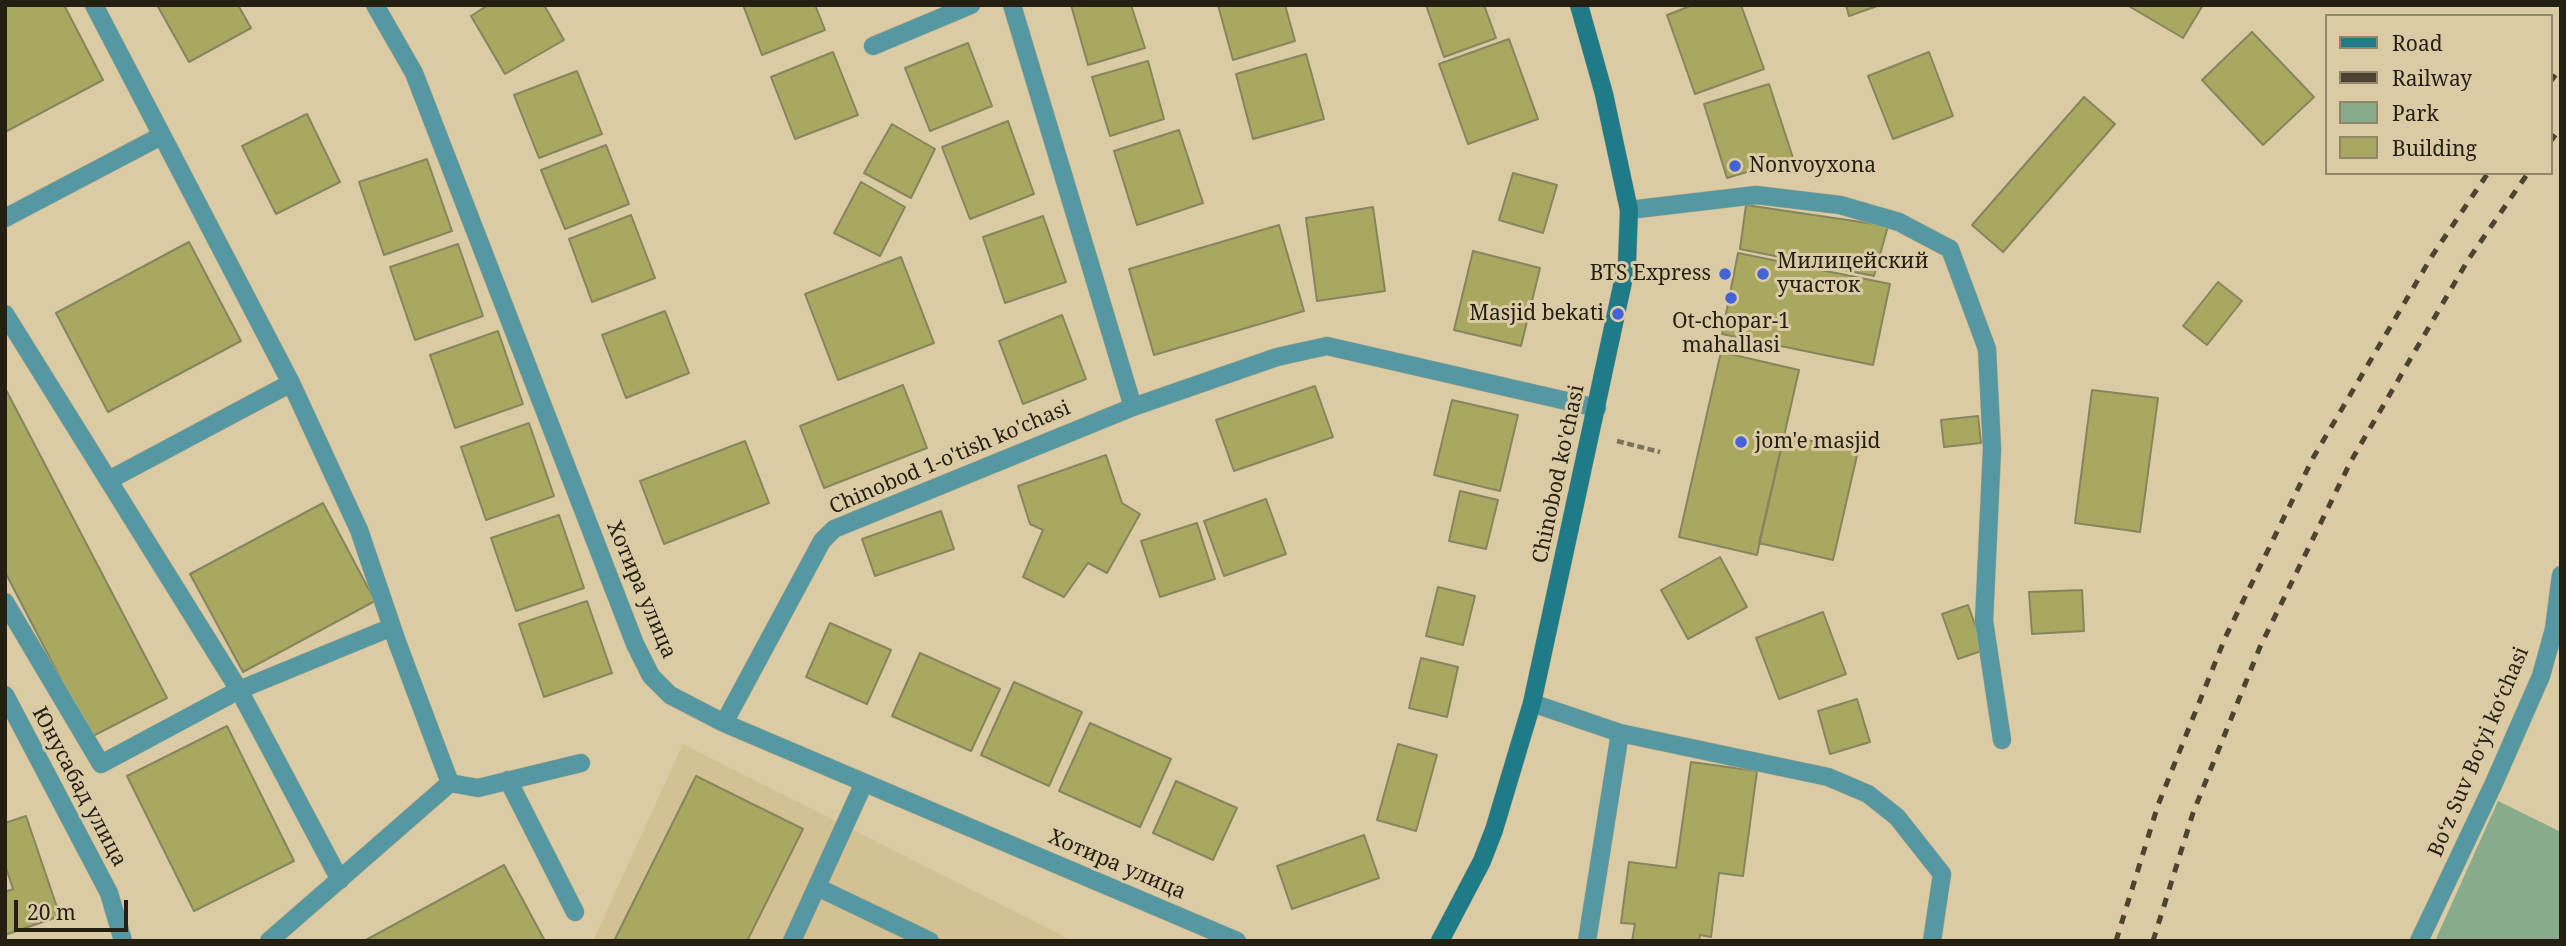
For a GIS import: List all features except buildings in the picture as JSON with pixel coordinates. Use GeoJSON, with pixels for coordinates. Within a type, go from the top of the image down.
{"type":"FeatureCollection","features":[{"type":"Feature","properties":{"kind":"main road","name":"Chinobod ko'chasi"},"geometry":{"type":"LineString","coordinates":[[1440,941],[1477,871],[1494,830],[1532,703],[1627,263],[1629,210],[1604,94],[1580,5]]}},
{"type":"Feature","properties":{"kind":"street"},"geometry":{"type":"LineString","coordinates":[[94,5],[291,383],[359,530],[391,627],[450,782]]}},
{"type":"Feature","properties":{"kind":"street","name":"Хотира улица"},"geometry":{"type":"LineString","coordinates":[[375,5],[414,74],[635,644],[651,676],[670,695],[723,723],[1237,941]]}},
{"type":"Feature","properties":{"kind":"street"},"geometry":{"type":"LineString","coordinates":[[873,46],[971,5]]}},
{"type":"Feature","properties":{"kind":"street"},"geometry":{"type":"LineString","coordinates":[[1012,5],[1133,407]]}},
{"type":"Feature","properties":{"kind":"street"},"geometry":{"type":"LineString","coordinates":[[5,218],[161,136]]}},
{"type":"Feature","properties":{"kind":"street"},"geometry":{"type":"LineString","coordinates":[[1629,210],[1756,195],[1840,205],[1899,222],[1950,249],[1987,349],[1992,449],[1984,621],[2002,740]]}},
{"type":"Feature","properties":{"kind":"street"},"geometry":{"type":"LineString","coordinates":[[5,314],[239,690],[340,880]]}},
{"type":"Feature","properties":{"kind":"street","name":"Chinobod 1-o'tish ko'chasi"},"geometry":{"type":"LineString","coordinates":[[723,723],[822,541],[834,529],[1133,407],[1277,357],[1326,346],[1597,408]]}},
{"type":"Feature","properties":{"kind":"street"},"geometry":{"type":"LineString","coordinates":[[109,481],[291,383]]}},
{"type":"Feature","properties":{"kind":"street","name":"Boʻz Suv Boʻyi koʻchasi"},"geometry":{"type":"LineString","coordinates":[[2418,941],[2494,783],[2541,676],[2554,629],[2561,575]]}},
{"type":"Feature","properties":{"kind":"street"},"geometry":{"type":"LineString","coordinates":[[5,602],[101,764],[239,690],[391,627]]}},
{"type":"Feature","properties":{"kind":"street","name":"Юнусабад улица"},"geometry":{"type":"LineString","coordinates":[[5,695],[109,892],[123,941]]}},
{"type":"Feature","properties":{"kind":"street"},"geometry":{"type":"LineString","coordinates":[[1532,703],[1620,733],[1828,778],[1868,794],[1897,817],[1942,874],[1932,941]]}},
{"type":"Feature","properties":{"kind":"street"},"geometry":{"type":"LineString","coordinates":[[1587,941],[1620,733]]}},
{"type":"Feature","properties":{"kind":"street"},"geometry":{"type":"LineString","coordinates":[[450,782],[478,788],[581,763]]}},
{"type":"Feature","properties":{"kind":"street"},"geometry":{"type":"LineString","coordinates":[[508,780],[575,912]]}},
{"type":"Feature","properties":{"kind":"street"},"geometry":{"type":"LineString","coordinates":[[269,941],[450,782]]}},
{"type":"Feature","properties":{"kind":"street"},"geometry":{"type":"LineString","coordinates":[[792,941],[864,783]]}},
{"type":"Feature","properties":{"kind":"street"},"geometry":{"type":"LineString","coordinates":[[817,887],[930,941]]}},
{"type":"Feature","properties":{"kind":"path"},"geometry":{"type":"LineString","coordinates":[[1591,435],[1660,452]]}},
{"type":"Feature","properties":{"kind":"shaded area"},"geometry":{"type":"Polygon","coordinates":[[[683,744],[1073,941],[593,941],[683,744]]]}},
{"type":"Feature","properties":{"kind":"green space"},"geometry":{"type":"Polygon","coordinates":[[[2498,801],[2561,832],[2561,941],[2435,941],[2498,801]]]}},
{"type":"Feature","properties":{"kind":"railway"},"geometry":{"type":"LineString","coordinates":[[2552,79],[2561,68]]}},
{"type":"Feature","properties":{"kind":"railway"},"geometry":{"type":"LineString","coordinates":[[2552,139],[2561,127]]}},
{"type":"Feature","properties":{"kind":"railway"},"geometry":{"type":"LineString","coordinates":[[2116,941],[2158,805],[2225,638],[2313,458],[2432,256],[2487,175]]}},
{"type":"Feature","properties":{"kind":"railway"},"geometry":{"type":"LineString","coordinates":[[2153,941],[2193,813],[2260,647],[2351,461],[2468,260],[2527,175]]}},
{"type":"Feature","properties":{"kind":"place","name":"Nonvoyxona"},"geometry":{"type":"Point","coordinates":[1735,166]}},
{"type":"Feature","properties":{"kind":"place","name":"BTS Express"},"geometry":{"type":"Point","coordinates":[1725,274]}},
{"type":"Feature","properties":{"kind":"place","name":"Милицейский участок"},"geometry":{"type":"Point","coordinates":[1763,274]}},
{"type":"Feature","properties":{"kind":"place","name":"Ot-chopar-1 mahallasi"},"geometry":{"type":"Point","coordinates":[1731,298]}},
{"type":"Feature","properties":{"kind":"place","name":"Masjid bekati"},"geometry":{"type":"Point","coordinates":[1618,314]}},
{"type":"Feature","properties":{"kind":"place","name":"jom'e masjid"},"geometry":{"type":"Point","coordinates":[1741,442]}}]}
